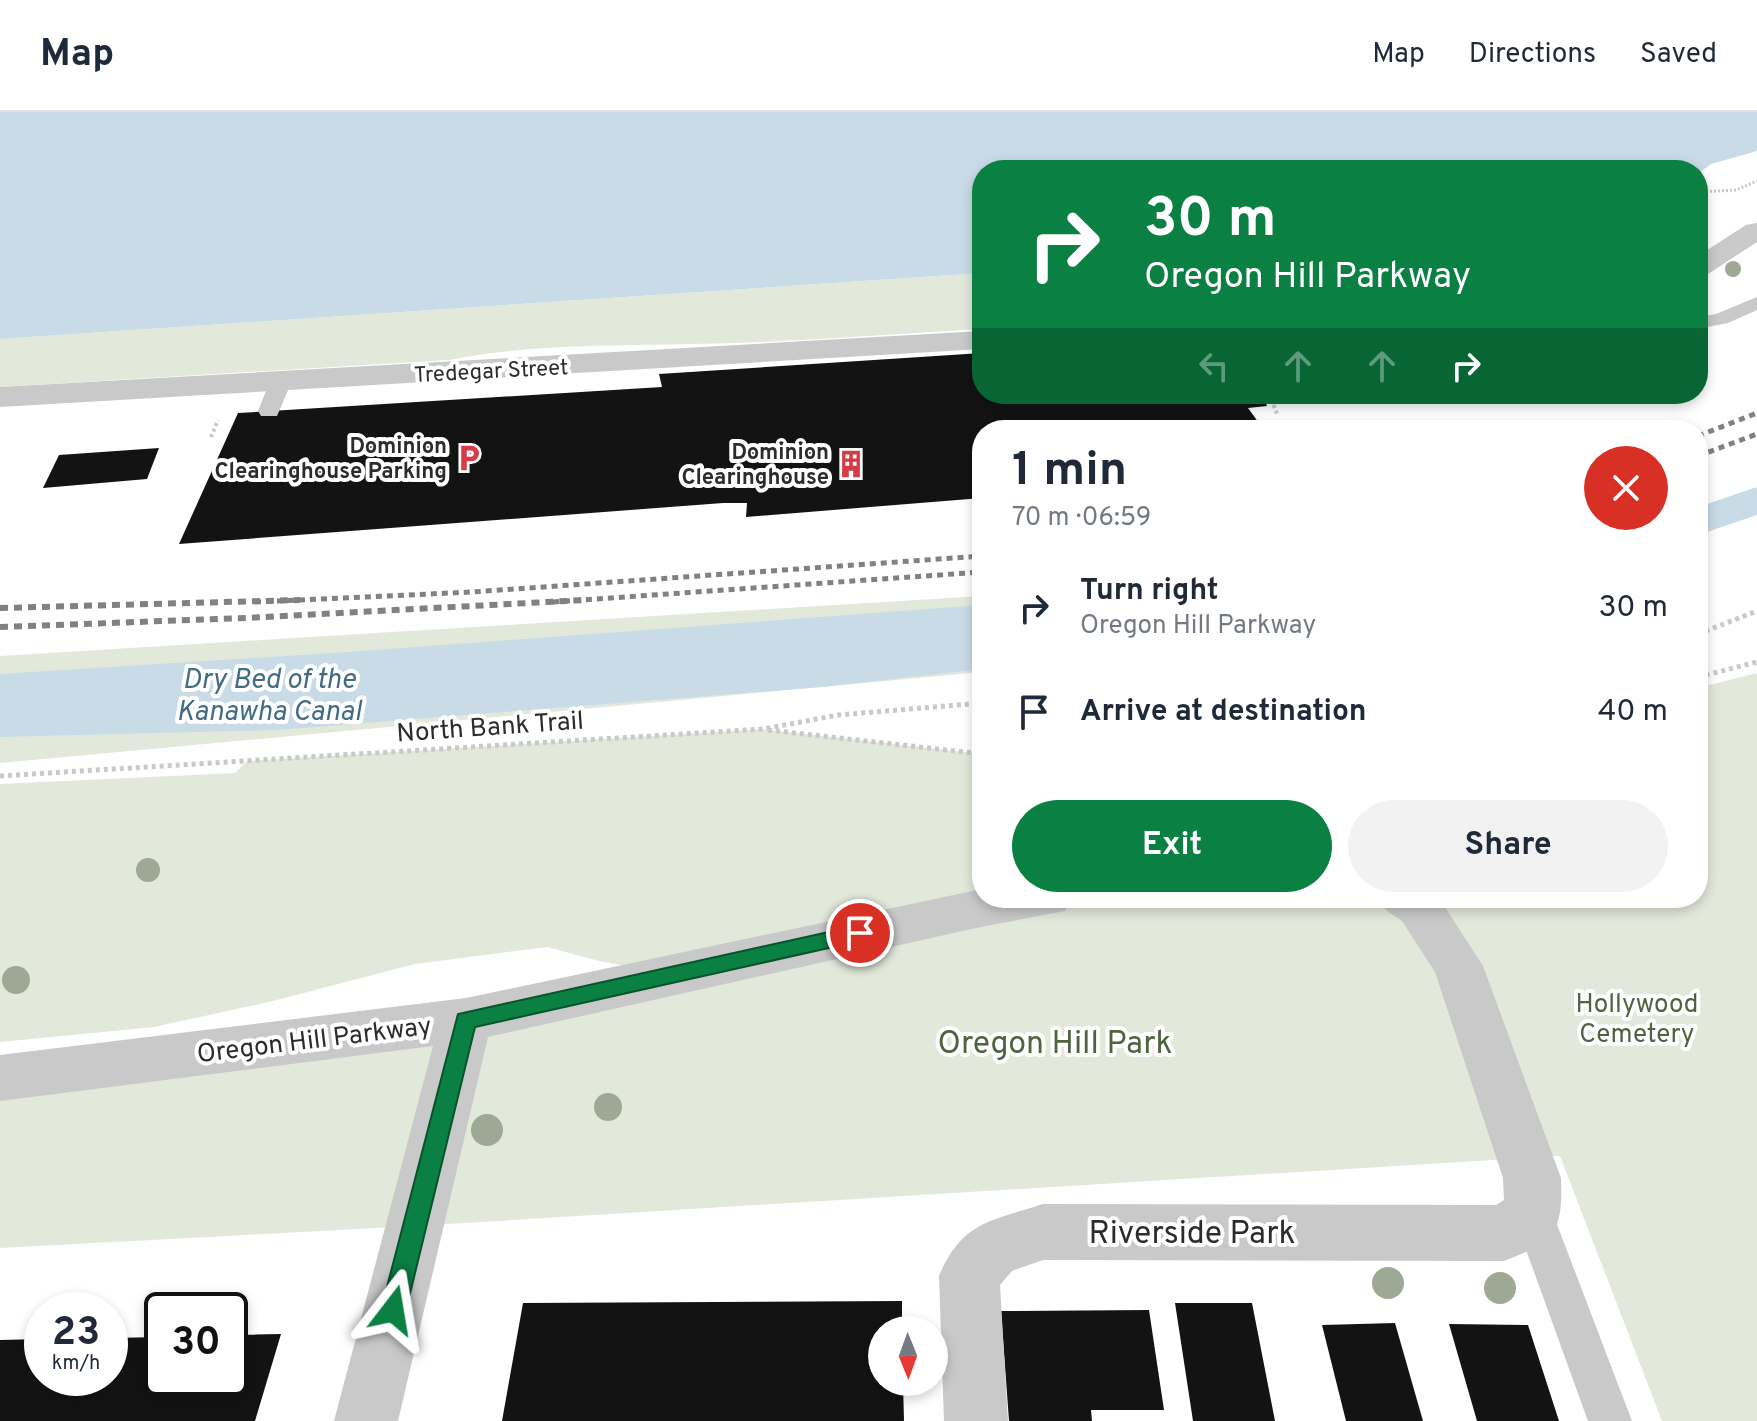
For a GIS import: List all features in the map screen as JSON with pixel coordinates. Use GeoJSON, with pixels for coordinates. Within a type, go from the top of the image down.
{"type":"FeatureCollection","features":[{"type":"Feature","properties":{"kind":"street"},"geometry":{"type":"LineString","coordinates":[[1708,261],[1756,230]]}},
{"type":"Feature","properties":{"kind":"street","name":"Tredegar Street"},"geometry":{"type":"LineString","coordinates":[[0,397],[281,381],[669,367],[972,341]]}},
{"type":"Feature","properties":{"kind":"street","name":"Oregon Hill Parkway"},"geometry":{"type":"LineString","coordinates":[[0,1078],[466,1020],[987,908]]}},
{"type":"Feature","properties":{"kind":"street"},"geometry":{"type":"LineString","coordinates":[[1415,908],[1458,966],[1533,1196]]}},
{"type":"Feature","properties":{"kind":"street"},"geometry":{"type":"LineString","coordinates":[[366,1421],[466,1020]]}},
{"type":"Feature","properties":{"kind":"street","name":"Riverside Park"},"geometry":{"type":"LineString","coordinates":[[976,1421],[969,1276],[992,1249],[1043,1232],[1504,1233],[1533,1196]]}},
{"type":"Feature","properties":{"kind":"lane"},"geometry":{"type":"LineString","coordinates":[[1708,321],[1721,319],[1757,303]]}},
{"type":"Feature","properties":{"kind":"lane"},"geometry":{"type":"LineString","coordinates":[[269,411],[281,381]]}},
{"type":"Feature","properties":{"kind":"lane"},"geometry":{"type":"LineString","coordinates":[[1533,1196],[1610,1421]]}},
{"type":"Feature","properties":{"kind":"path"},"geometry":{"type":"LineString","coordinates":[[1708,191],[1736,190],[1757,181]]}},
{"type":"Feature","properties":{"kind":"path"},"geometry":{"type":"LineString","coordinates":[[1273,404],[1278,416]]}},
{"type":"Feature","properties":{"kind":"path"},"geometry":{"type":"LineString","coordinates":[[1708,630],[1757,611]]}},
{"type":"Feature","properties":{"kind":"path"},"geometry":{"type":"LineString","coordinates":[[1708,674],[1757,662]]}},
{"type":"Feature","properties":{"kind":"path","name":"North Bank Trail"},"geometry":{"type":"LineString","coordinates":[[0,776],[763,729],[838,715],[972,704]]}},
{"type":"Feature","properties":{"kind":"path"},"geometry":{"type":"LineString","coordinates":[[763,729],[972,753]]}},
{"type":"Feature","properties":{"kind":"green space"},"geometry":{"type":"Polygon","coordinates":[[[972,274],[972,330],[764,342],[539,348],[449,360],[0,387],[0,339],[972,274]]]}},
{"type":"Feature","properties":{"kind":"green space","name":"Dry Bed of the Kanawha Canal"},"geometry":{"type":"Polygon","coordinates":[[[972,597],[972,673],[0,763],[0,656],[972,597]]]}},
{"type":"Feature","properties":{"kind":"green space"},"geometry":{"type":"Polygon","coordinates":[[[1757,673],[1757,1421],[1662,1421],[1560,1156],[414,1226],[0,1248],[0,1078],[671,974],[599,961],[547,947],[415,964],[269,1002],[154,1027],[0,1042],[0,784],[235,773],[247,761],[763,729],[972,753],[972,908],[1708,908],[1708,685],[1757,673]]]}},
{"type":"Feature","properties":{"kind":"water"},"geometry":{"type":"Polygon","coordinates":[[[0,112],[1757,112],[1757,151],[1708,166],[1708,160],[972,160],[972,274],[0,339],[0,112]]]}},
{"type":"Feature","properties":{"kind":"water","name":"Dry Bed of the Kanawha Canal"},"geometry":{"type":"Polygon","coordinates":[[[972,606],[972,670],[821,687],[277,730],[0,737],[0,674],[348,652],[972,606]]]}},
{"type":"Feature","properties":{"kind":"building"},"geometry":{"type":"Polygon","coordinates":[[[972,354],[972,404],[1267,406],[1248,408],[1257,420],[972,420],[972,499],[746,517],[747,503],[723,503],[179,544],[238,413],[662,387],[659,374],[972,354]]]}},
{"type":"Feature","properties":{"kind":"building"},"geometry":{"type":"Polygon","coordinates":[[[159,448],[147,479],[43,488],[59,455],[159,448]]]}},
{"type":"Feature","properties":{"kind":"building"},"geometry":{"type":"Polygon","coordinates":[[[902,1301],[902,1316],[868,1316],[868,1396],[903,1396],[904,1421],[502,1421],[523,1303],[902,1301]]]}},
{"type":"Feature","properties":{"kind":"building"},"geometry":{"type":"Polygon","coordinates":[[[1175,1303],[1252,1303],[1275,1421],[1193,1421],[1175,1303]]]}},
{"type":"Feature","properties":{"kind":"building"},"geometry":{"type":"Polygon","coordinates":[[[1149,1310],[1164,1410],[1091,1410],[1092,1421],[1009,1421],[1001,1311],[1149,1310]]]}},
{"type":"Feature","properties":{"kind":"building"},"geometry":{"type":"Polygon","coordinates":[[[1395,1323],[1423,1421],[1346,1421],[1322,1325],[1395,1323]]]}},
{"type":"Feature","properties":{"kind":"building"},"geometry":{"type":"Polygon","coordinates":[[[1449,1324],[1528,1325],[1559,1421],[1477,1421],[1449,1324]]]}},
{"type":"Feature","properties":{"kind":"building"},"geometry":{"type":"Polygon","coordinates":[[[281,1334],[255,1421],[0,1421],[0,1340],[24,1339],[24,1396],[128,1396],[128,1338],[144,1337],[144,1396],[248,1396],[248,1335],[281,1334]]]}},
{"type":"Feature","properties":{"kind":"waterway"},"geometry":{"type":"LineString","coordinates":[[1708,518],[1757,500]]}},
{"type":"Feature","properties":{"kind":"railway"},"geometry":{"type":"LineString","coordinates":[[1708,432],[1757,413]]}},
{"type":"Feature","properties":{"kind":"railway"},"geometry":{"type":"LineString","coordinates":[[1708,452],[1757,434]]}},
{"type":"Feature","properties":{"kind":"railway"},"geometry":{"type":"LineString","coordinates":[[296,600],[472,592],[972,557]]}},
{"type":"Feature","properties":{"kind":"railway"},"geometry":{"type":"LineString","coordinates":[[571,601],[972,573]]}},
{"type":"Feature","properties":{"kind":"railway"},"geometry":{"type":"LineString","coordinates":[[0,608],[296,600]]}},
{"type":"Feature","properties":{"kind":"railway"},"geometry":{"type":"LineString","coordinates":[[255,602],[296,600]]}},
{"type":"Feature","properties":{"kind":"railway"},"geometry":{"type":"LineString","coordinates":[[571,601],[585,600]]}},
{"type":"Feature","properties":{"kind":"railway"},"geometry":{"type":"LineString","coordinates":[[0,627],[571,601]]}},
{"type":"Feature","properties":{"kind":"railway"},"geometry":{"type":"LineString","coordinates":[[553,602],[571,601]]}},
{"type":"Feature","properties":{"kind":"place","name":"Dominion Clearinghouse Parking"},"geometry":{"type":"Point","coordinates":[469,458]}},
{"type":"Feature","properties":{"kind":"place","name":"Dominion Clearinghouse"},"geometry":{"type":"Point","coordinates":[851,464]}},
{"type":"Feature","properties":{"kind":"route"},"geometry":{"type":"LineString","coordinates":[[393,1310],[466,1020],[860,933]]}},
{"type":"Feature","properties":{"kind":"park label","name":"Hollywood Cemetery"},"geometry":{"type":"Point","coordinates":[1637,1018]}},
{"type":"Feature","properties":{"kind":"park label","name":"Oregon Hill Park"},"geometry":{"type":"Point","coordinates":[1055,1042]}}]}
